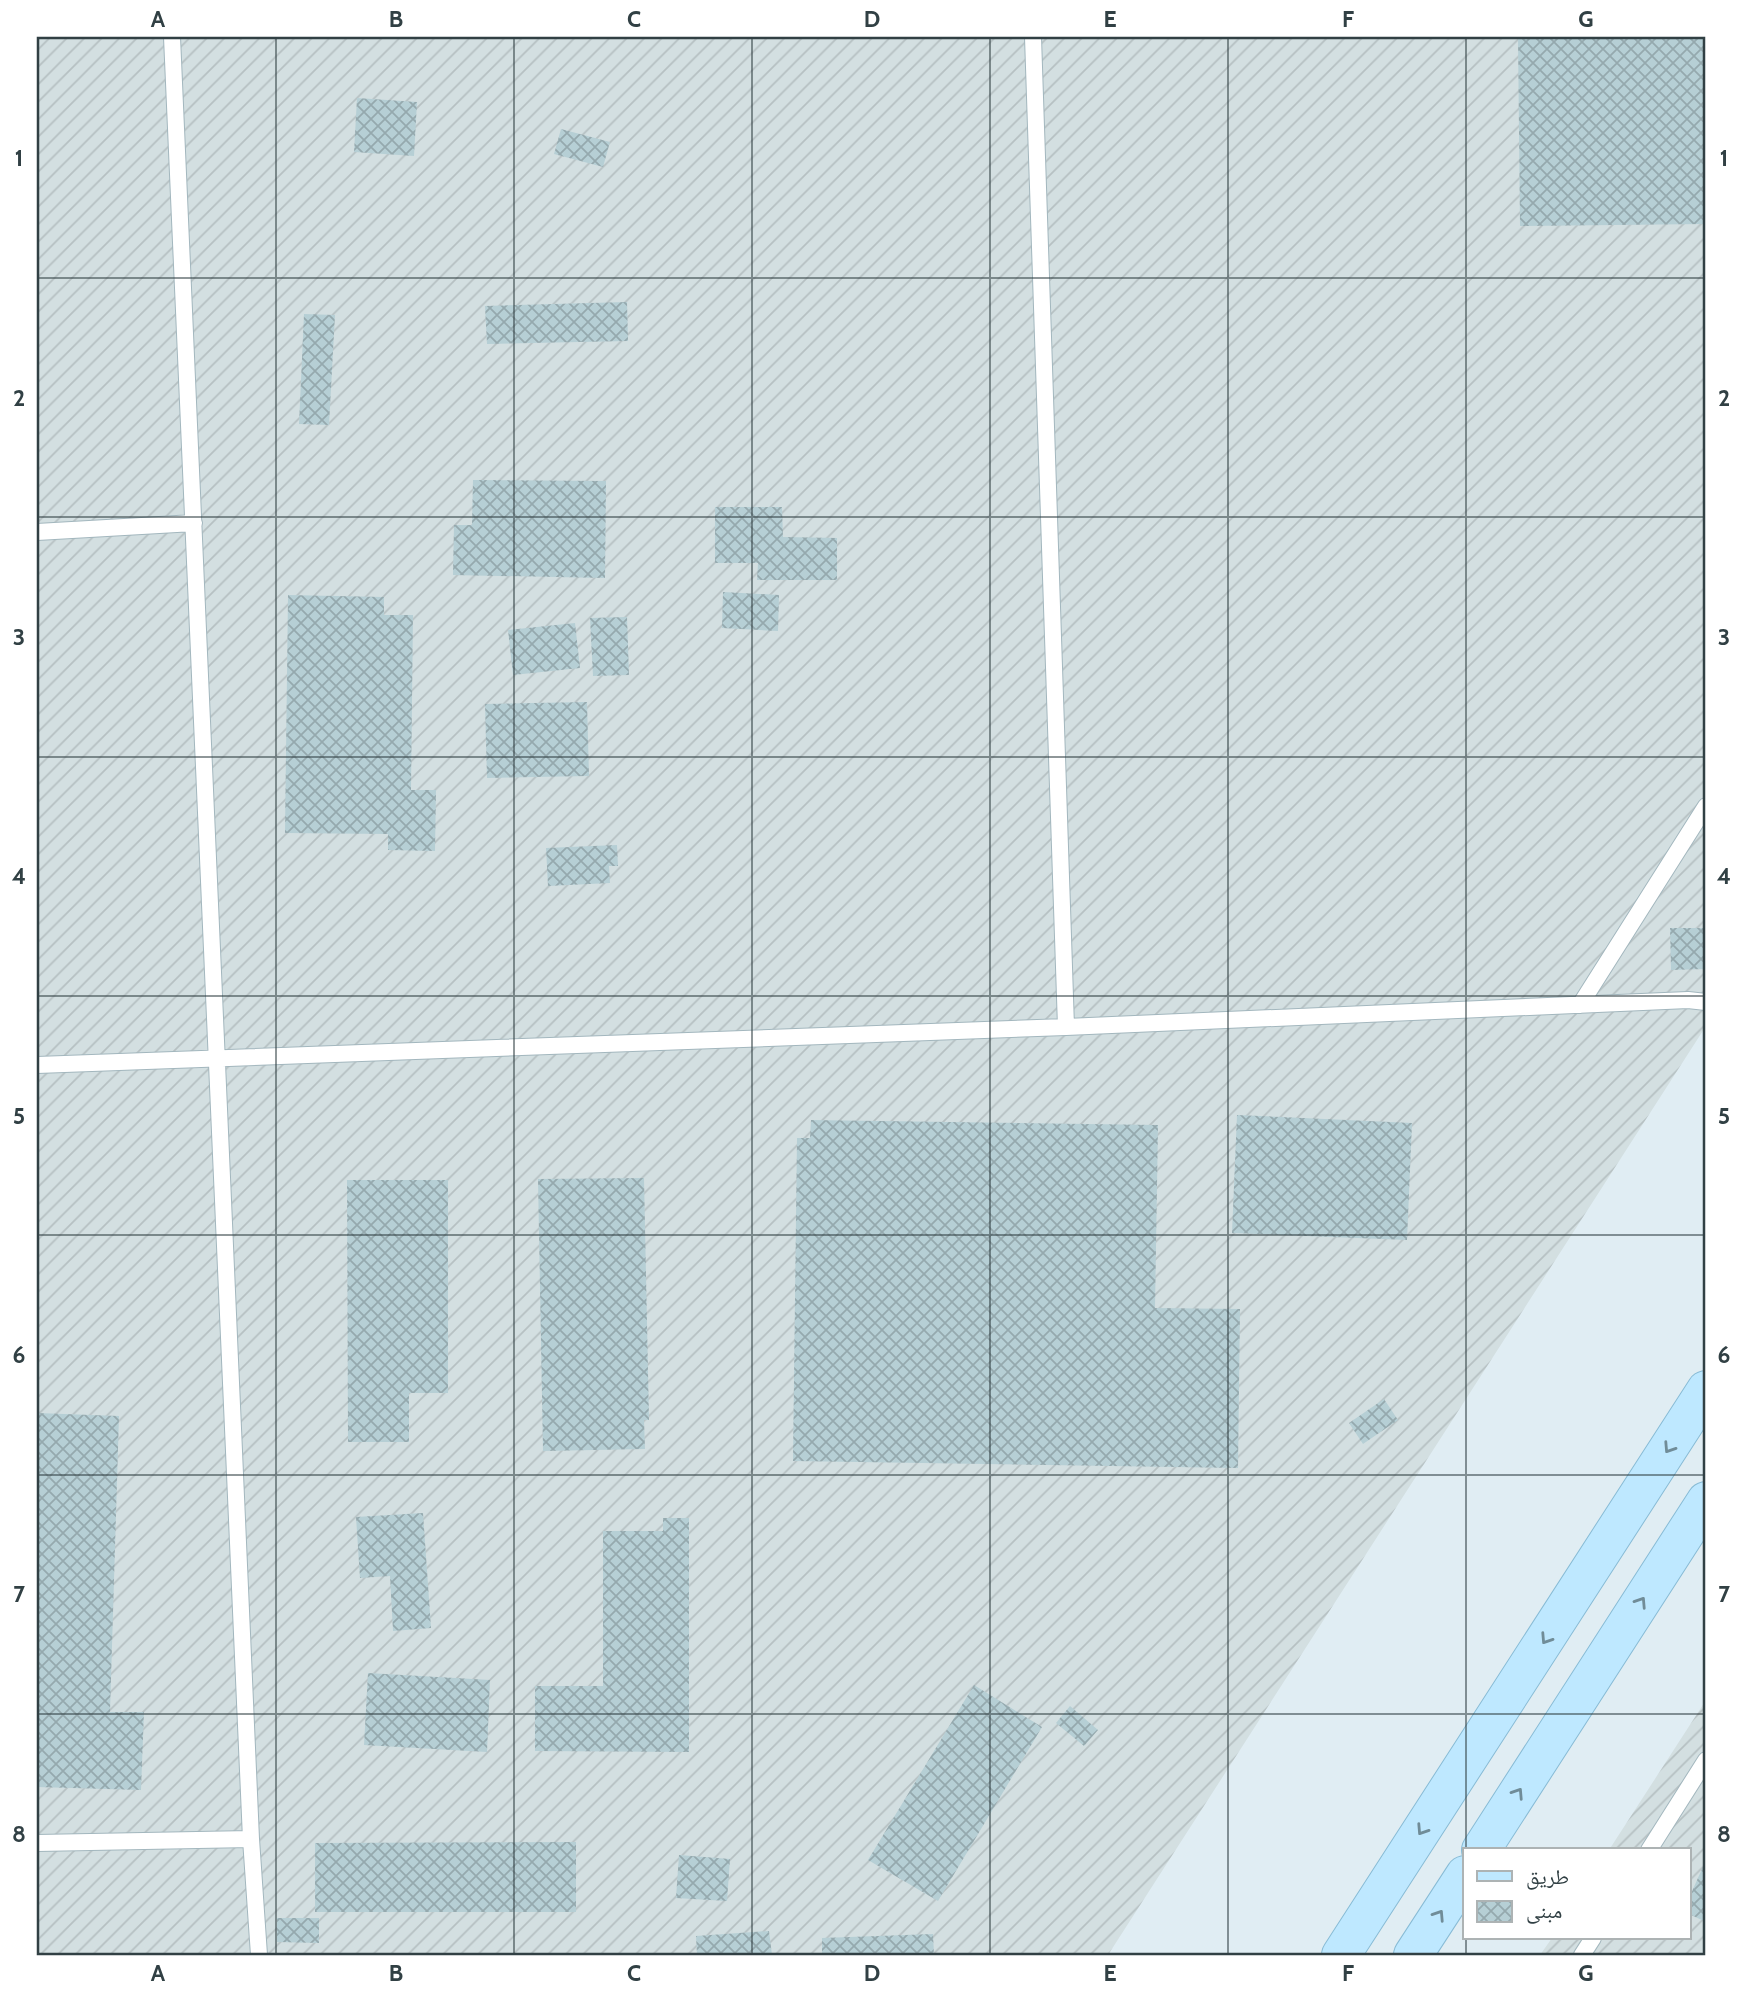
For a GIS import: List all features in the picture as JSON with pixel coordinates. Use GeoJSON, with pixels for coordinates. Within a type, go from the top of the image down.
{"type":"FeatureCollection","features":[{"type":"Feature","properties":{"kind":"main road"},"geometry":{"type":"LineString","coordinates":[[1341,1955],[1706,1391]]}},
{"type":"Feature","properties":{"kind":"main road"},"geometry":{"type":"LineString","coordinates":[[1481,1848],[1706,1501]]}},
{"type":"Feature","properties":{"kind":"main road"},"geometry":{"type":"LineString","coordinates":[[1413,1955],[1463,1878]]}},
{"type":"Feature","properties":{"kind":"lane"},"geometry":{"type":"LineString","coordinates":[[172,37],[251,1839],[259,1955]]}},
{"type":"Feature","properties":{"kind":"lane"},"geometry":{"type":"LineString","coordinates":[[1033,37],[1066,1027]]}},
{"type":"Feature","properties":{"kind":"lane"},"geometry":{"type":"LineString","coordinates":[[37,532],[194,523]]}},
{"type":"Feature","properties":{"kind":"lane"},"geometry":{"type":"LineString","coordinates":[[1580,1005],[1706,806]]}},
{"type":"Feature","properties":{"kind":"lane"},"geometry":{"type":"LineString","coordinates":[[37,1065],[1066,1027],[1688,1000],[1706,1002]]}},
{"type":"Feature","properties":{"kind":"lane"},"geometry":{"type":"LineString","coordinates":[[1649,1848],[1706,1760]]}},
{"type":"Feature","properties":{"kind":"lane"},"geometry":{"type":"LineString","coordinates":[[37,1843],[251,1839]]}},
{"type":"Feature","properties":{"kind":"lane"},"geometry":{"type":"LineString","coordinates":[[1581,1955],[1592,1940]]}},
{"type":"Feature","properties":{"kind":"shaded area"},"geometry":{"type":"Polygon","coordinates":[[[37,37],[1706,37],[1706,1026],[1108,1955],[37,1955],[37,37]]]}},
{"type":"Feature","properties":{"kind":"shaded area"},"geometry":{"type":"Polygon","coordinates":[[[1706,1700],[1706,1955],[1540,1955],[1551,1940],[1690,1940],[1690,1848],[1610,1848],[1706,1700]]]}},
{"type":"Feature","properties":{"kind":"building"},"geometry":{"type":"Polygon","coordinates":[[[1518,37],[1706,37],[1706,224],[1520,226],[1518,37]]]}},
{"type":"Feature","properties":{"kind":"building"},"geometry":{"type":"Polygon","coordinates":[[[357,98],[417,102],[414,156],[354,152],[357,98]]]}},
{"type":"Feature","properties":{"kind":"building"},"geometry":{"type":"Polygon","coordinates":[[[561,129],[610,142],[603,167],[554,154],[561,129]]]}},
{"type":"Feature","properties":{"kind":"building"},"geometry":{"type":"Polygon","coordinates":[[[627,302],[628,341],[487,344],[485,306],[627,302]]]}},
{"type":"Feature","properties":{"kind":"building"},"geometry":{"type":"Polygon","coordinates":[[[304,314],[335,315],[329,425],[299,424],[304,314]]]}},
{"type":"Feature","properties":{"kind":"building"},"geometry":{"type":"Polygon","coordinates":[[[473,480],[606,481],[605,578],[453,575],[454,525],[472,525],[473,480]]]}},
{"type":"Feature","properties":{"kind":"building"},"geometry":{"type":"Polygon","coordinates":[[[715,507],[782,507],[783,537],[837,538],[837,580],[757,580],[758,563],[715,563],[715,507]]]}},
{"type":"Feature","properties":{"kind":"building"},"geometry":{"type":"Polygon","coordinates":[[[723,592],[779,595],[778,631],[722,628],[723,592]]]}},
{"type":"Feature","properties":{"kind":"building"},"geometry":{"type":"Polygon","coordinates":[[[288,595],[384,597],[384,615],[413,615],[411,790],[436,790],[435,851],[388,850],[388,834],[285,833],[288,595]]]}},
{"type":"Feature","properties":{"kind":"building"},"geometry":{"type":"Polygon","coordinates":[[[627,617],[629,675],[593,676],[590,618],[627,617]]]}},
{"type":"Feature","properties":{"kind":"building"},"geometry":{"type":"Polygon","coordinates":[[[575,623],[580,668],[513,675],[508,630],[575,623]]]}},
{"type":"Feature","properties":{"kind":"building"},"geometry":{"type":"Polygon","coordinates":[[[587,702],[589,776],[487,778],[485,704],[587,702]]]}},
{"type":"Feature","properties":{"kind":"building"},"geometry":{"type":"Polygon","coordinates":[[[617,845],[618,866],[609,866],[610,883],[548,886],[546,848],[617,845]]]}},
{"type":"Feature","properties":{"kind":"building"},"geometry":{"type":"Polygon","coordinates":[[[1670,928],[1706,928],[1706,969],[1671,970],[1670,928]]]}},
{"type":"Feature","properties":{"kind":"building"},"geometry":{"type":"Polygon","coordinates":[[[1237,1115],[1412,1123],[1407,1240],[1232,1233],[1237,1115]]]}},
{"type":"Feature","properties":{"kind":"building"},"geometry":{"type":"Polygon","coordinates":[[[811,1120],[1158,1125],[1155,1308],[1240,1309],[1238,1468],[793,1461],[797,1138],[810,1138],[811,1120]]]}},
{"type":"Feature","properties":{"kind":"building"},"geometry":{"type":"Polygon","coordinates":[[[644,1178],[649,1420],[644,1420],[645,1449],[543,1451],[538,1179],[644,1178]]]}},
{"type":"Feature","properties":{"kind":"building"},"geometry":{"type":"Polygon","coordinates":[[[347,1180],[448,1180],[448,1393],[409,1393],[409,1442],[348,1442],[347,1180]]]}},
{"type":"Feature","properties":{"kind":"building"},"geometry":{"type":"Polygon","coordinates":[[[1384,1399],[1398,1420],[1363,1444],[1349,1423],[1384,1399]]]}},
{"type":"Feature","properties":{"kind":"building"},"geometry":{"type":"Polygon","coordinates":[[[37,1413],[119,1416],[110,1712],[144,1712],[141,1790],[37,1787],[37,1413]]]}},
{"type":"Feature","properties":{"kind":"building"},"geometry":{"type":"Polygon","coordinates":[[[423,1513],[431,1628],[393,1631],[390,1576],[360,1578],[356,1517],[423,1513]]]}},
{"type":"Feature","properties":{"kind":"building"},"geometry":{"type":"Polygon","coordinates":[[[663,1518],[689,1518],[689,1752],[535,1751],[535,1686],[603,1686],[603,1531],[663,1531],[663,1518]]]}},
{"type":"Feature","properties":{"kind":"building"},"geometry":{"type":"Polygon","coordinates":[[[368,1673],[490,1680],[487,1752],[364,1745],[368,1673]]]}},
{"type":"Feature","properties":{"kind":"building"},"geometry":{"type":"Polygon","coordinates":[[[974,1685],[1042,1727],[938,1901],[868,1860],[974,1685]]]}},
{"type":"Feature","properties":{"kind":"building"},"geometry":{"type":"Polygon","coordinates":[[[1070,1706],[1098,1730],[1084,1746],[1056,1723],[1070,1706]]]}},
{"type":"Feature","properties":{"kind":"building"},"geometry":{"type":"Polygon","coordinates":[[[576,1842],[576,1912],[315,1912],[315,1843],[576,1842]]]}},
{"type":"Feature","properties":{"kind":"building"},"geometry":{"type":"Polygon","coordinates":[[[679,1855],[730,1859],[727,1901],[676,1898],[679,1855]]]}},
{"type":"Feature","properties":{"kind":"building"},"geometry":{"type":"Polygon","coordinates":[[[1706,1860],[1706,1922],[1690,1914],[1690,1896],[1706,1860]]]}},
{"type":"Feature","properties":{"kind":"building"},"geometry":{"type":"Polygon","coordinates":[[[277,1918],[319,1918],[319,1943],[277,1942],[277,1918]]]}},
{"type":"Feature","properties":{"kind":"building"},"geometry":{"type":"Polygon","coordinates":[[[769,1931],[772,1955],[697,1955],[696,1936],[769,1931]]]}},
{"type":"Feature","properties":{"kind":"building"},"geometry":{"type":"Polygon","coordinates":[[[933,1934],[934,1955],[822,1955],[822,1938],[933,1934]]]}}]}
